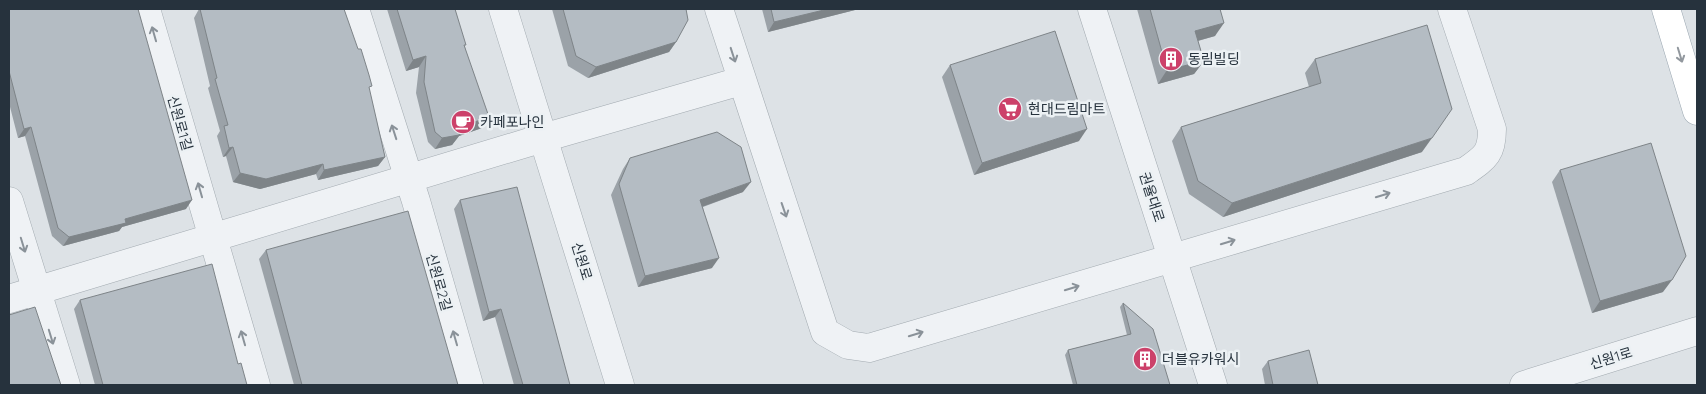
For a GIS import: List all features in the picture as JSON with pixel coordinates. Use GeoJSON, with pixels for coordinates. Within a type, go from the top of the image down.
{"type":"FeatureCollection","features":[{"type":"Feature","properties":{"kind":"main road"},"geometry":{"type":"LineString","coordinates":[[1666,9],[1697,112]]}},
{"type":"Feature","properties":{"kind":"street","name":"신원로1길"},"geometry":{"type":"LineString","coordinates":[[146,9],[213,237]]}},
{"type":"Feature","properties":{"kind":"street"},"geometry":{"type":"LineString","coordinates":[[355,9],[410,178]]}},
{"type":"Feature","properties":{"kind":"street","name":"신원로"},"geometry":{"type":"LineString","coordinates":[[502,9],[620,385]]}},
{"type":"Feature","properties":{"kind":"street"},"geometry":{"type":"LineString","coordinates":[[718,9],[825,332],[848,345],[869,348],[1466,170],[1484,158],[1492,145],[1492,129],[1452,9]]}},
{"type":"Feature","properties":{"kind":"street","name":"권율대로"},"geometry":{"type":"LineString","coordinates":[[1092,9],[1213,385]]}},
{"type":"Feature","properties":{"kind":"street"},"geometry":{"type":"LineString","coordinates":[[9,299],[542,138],[742,81]]}},
{"type":"Feature","properties":{"kind":"street","name":"신원로2길"},"geometry":{"type":"LineString","coordinates":[[410,178],[469,385]]}},
{"type":"Feature","properties":{"kind":"street"},"geometry":{"type":"LineString","coordinates":[[9,200],[66,385]]}},
{"type":"Feature","properties":{"kind":"street"},"geometry":{"type":"LineString","coordinates":[[213,237],[256,385]]}},
{"type":"Feature","properties":{"kind":"street","name":"신원1로"},"geometry":{"type":"LineString","coordinates":[[1524,385],[1697,331]]}},
{"type":"Feature","properties":{"kind":"building"},"geometry":{"type":"Polygon","coordinates":[[[9,9],[138,9],[192,200],[125,219],[126,223],[69,237],[58,228],[31,127],[24,129],[9,71],[9,9]]]}},
{"type":"Feature","properties":{"kind":"building"},"geometry":{"type":"Polygon","coordinates":[[[200,9],[344,9],[358,49],[361,49],[369,75],[372,86],[369,87],[385,157],[324,170],[323,164],[266,179],[240,173],[233,147],[229,148],[224,126],[228,125],[215,79],[217,78],[200,9]]]}},
{"type":"Feature","properties":{"kind":"building"},"geometry":{"type":"Polygon","coordinates":[[[397,9],[455,9],[466,45],[464,45],[489,117],[463,126],[459,135],[442,138],[435,132],[424,82],[426,56],[413,60],[397,9]]]}},
{"type":"Feature","properties":{"kind":"building"},"geometry":{"type":"Polygon","coordinates":[[[563,9],[686,9],[688,20],[676,42],[596,67],[576,56],[563,9]]]}},
{"type":"Feature","properties":{"kind":"building"},"geometry":{"type":"Polygon","coordinates":[[[771,9],[828,9],[774,22],[771,9]]]}},
{"type":"Feature","properties":{"kind":"building","name":"동림빌딩"},"geometry":{"type":"Polygon","coordinates":[[[1150,9],[1220,9],[1224,23],[1195,31],[1204,61],[1167,70],[1150,9]]]}},
{"type":"Feature","properties":{"kind":"building"},"geometry":{"type":"Polygon","coordinates":[[[1427,25],[1452,109],[1432,138],[1232,203],[1198,181],[1181,127],[1321,83],[1315,59],[1427,25]]]}},
{"type":"Feature","properties":{"kind":"building","name":"현대드림마트"},"geometry":{"type":"Polygon","coordinates":[[[1055,31],[1087,129],[982,163],[950,65],[1055,31]]]}},
{"type":"Feature","properties":{"kind":"building"},"geometry":{"type":"Polygon","coordinates":[[[717,132],[741,147],[751,182],[700,200],[719,258],[645,276],[619,184],[630,158],[717,132]]]}},
{"type":"Feature","properties":{"kind":"building"},"geometry":{"type":"Polygon","coordinates":[[[1651,143],[1686,256],[1672,280],[1600,301],[1560,170],[1651,143]]]}},
{"type":"Feature","properties":{"kind":"building"},"geometry":{"type":"Polygon","coordinates":[[[517,187],[570,385],[523,385],[501,309],[489,312],[460,200],[517,187]]]}},
{"type":"Feature","properties":{"kind":"building"},"geometry":{"type":"Polygon","coordinates":[[[408,211],[458,385],[302,385],[266,250],[408,211]]]}},
{"type":"Feature","properties":{"kind":"building"},"geometry":{"type":"Polygon","coordinates":[[[212,264],[238,364],[241,363],[247,385],[103,385],[80,300],[212,264]]]}},
{"type":"Feature","properties":{"kind":"building"},"geometry":{"type":"Polygon","coordinates":[[[1123,303],[1153,329],[1170,385],[1077,385],[1068,350],[1131,334],[1123,303]]]}},
{"type":"Feature","properties":{"kind":"building"},"geometry":{"type":"Polygon","coordinates":[[[35,307],[61,385],[9,385],[9,315],[35,307]]]}},
{"type":"Feature","properties":{"kind":"building"},"geometry":{"type":"Polygon","coordinates":[[[1309,350],[1318,385],[1273,385],[1268,361],[1309,350]]]}},
{"type":"Feature","properties":{"kind":"place","name":"동림빌딩"},"geometry":{"type":"Point","coordinates":[1171,59]}},
{"type":"Feature","properties":{"kind":"place","name":"현대드림마트"},"geometry":{"type":"Point","coordinates":[1010,109]}},
{"type":"Feature","properties":{"kind":"place","name":"카페포나인"},"geometry":{"type":"Point","coordinates":[463,122]}},
{"type":"Feature","properties":{"kind":"place","name":"더블유카워시"},"geometry":{"type":"Point","coordinates":[1145,359]}}]}
